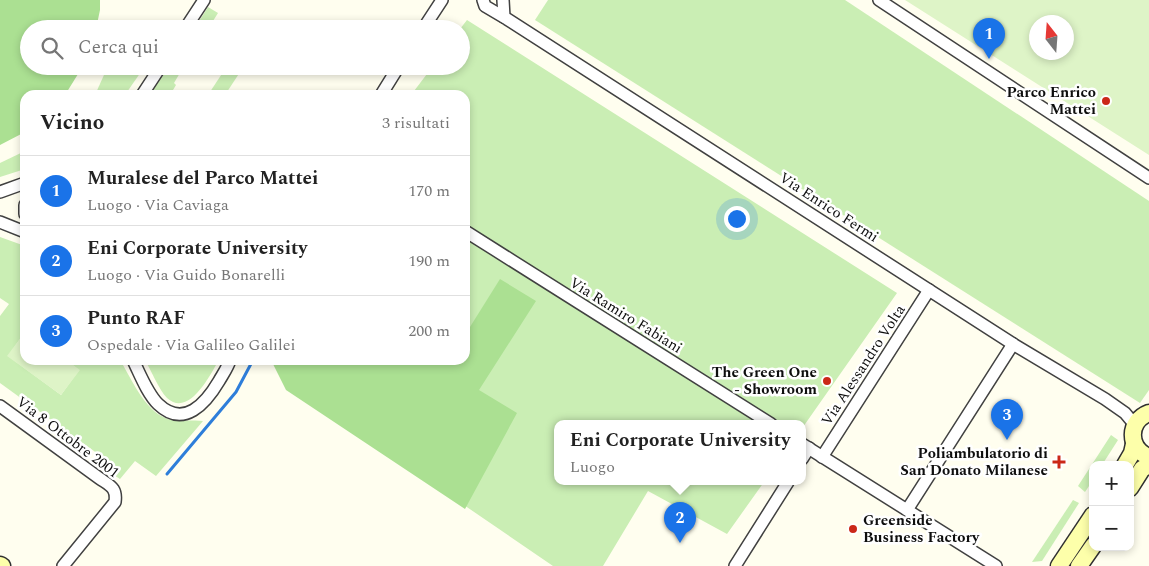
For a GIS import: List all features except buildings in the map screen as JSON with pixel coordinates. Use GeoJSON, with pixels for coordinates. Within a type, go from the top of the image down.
{"type":"FeatureCollection","features":[{"type":"Feature","properties":{"kind":"street"},"geometry":{"type":"LineString","coordinates":[[191,20],[204,0]]}},
{"type":"Feature","properties":{"kind":"street"},"geometry":{"type":"LineString","coordinates":[[429,20],[442,0]]}},
{"type":"Feature","properties":{"kind":"street","name":"Via Enrico Fermi"},"geometry":{"type":"LineString","coordinates":[[483,0],[485,6],[1013,344],[1116,406],[1125,413],[1134,425]]}},
{"type":"Feature","properties":{"kind":"street"},"geometry":{"type":"LineString","coordinates":[[503,0],[504,17]]}},
{"type":"Feature","properties":{"kind":"street"},"geometry":{"type":"LineString","coordinates":[[879,0],[1149,178]]}},
{"type":"Feature","properties":{"kind":"street"},"geometry":{"type":"LineString","coordinates":[[145,90],[155,75]]}},
{"type":"Feature","properties":{"kind":"street"},"geometry":{"type":"LineString","coordinates":[[383,90],[393,75]]}},
{"type":"Feature","properties":{"kind":"street"},"geometry":{"type":"LineString","coordinates":[[0,192],[20,185]]}},
{"type":"Feature","properties":{"kind":"street"},"geometry":{"type":"LineString","coordinates":[[0,222],[20,230]]}},
{"type":"Feature","properties":{"kind":"street","name":"Via Ramiro Fabiani"},"geometry":{"type":"LineString","coordinates":[[470,234],[765,420]]}},
{"type":"Feature","properties":{"kind":"street","name":"Via Alessandro Volta"},"geometry":{"type":"LineString","coordinates":[[822,457],[929,290]]}},
{"type":"Feature","properties":{"kind":"street"},"geometry":{"type":"LineString","coordinates":[[907,510],[1013,344]]}},
{"type":"Feature","properties":{"kind":"street"},"geometry":{"type":"LineString","coordinates":[[136,365],[157,403],[168,411],[181,414],[195,409],[210,396],[227,365]]}},
{"type":"Feature","properties":{"kind":"street","name":"Via 8 Ottobre 2001"},"geometry":{"type":"LineString","coordinates":[[0,406],[100,478],[114,489],[116,494],[115,502],[63,566]]}},
{"type":"Feature","properties":{"kind":"street"},"geometry":{"type":"LineString","coordinates":[[1127,461],[1134,444],[1132,433],[1134,425],[1142,416],[1149,413]]}},
{"type":"Feature","properties":{"kind":"street"},"geometry":{"type":"LineString","coordinates":[[1134,444],[1140,452],[1149,457]]}},
{"type":"Feature","properties":{"kind":"street"},"geometry":{"type":"LineString","coordinates":[[806,446],[996,566]]}},
{"type":"Feature","properties":{"kind":"street"},"geometry":{"type":"LineString","coordinates":[[1134,482],[1140,472],[1149,465]]}},
{"type":"Feature","properties":{"kind":"street"},"geometry":{"type":"LineString","coordinates":[[735,566],[786,485]]}},
{"type":"Feature","properties":{"kind":"street"},"geometry":{"type":"LineString","coordinates":[[1060,566],[1089,522]]}},
{"type":"Feature","properties":{"kind":"street"},"geometry":{"type":"LineString","coordinates":[[1079,566],[1090,551]]}},
{"type":"Feature","properties":{"kind":"green space"},"geometry":{"type":"Polygon","coordinates":[[[0,0],[100,0],[98,20],[20,20],[20,75],[77,75],[68,90],[20,90],[20,135],[0,145],[0,0]]]}},
{"type":"Feature","properties":{"kind":"green space"},"geometry":{"type":"Polygon","coordinates":[[[548,0],[845,0],[1149,201],[1149,390],[1140,403],[535,20],[548,0]]]}},
{"type":"Feature","properties":{"kind":"green space","name":"Parco Enrico Mattei"},"geometry":{"type":"Polygon","coordinates":[[[905,0],[1149,0],[1149,155],[905,0]]]}},
{"type":"Feature","properties":{"kind":"green space"},"geometry":{"type":"Polygon","coordinates":[[[208,7],[218,13],[214,20],[200,20],[208,7]]]}},
{"type":"Feature","properties":{"kind":"green space"},"geometry":{"type":"Polygon","coordinates":[[[470,22],[897,293],[806,423],[806,420],[554,420],[554,485],[762,485],[727,534],[648,491],[603,566],[553,566],[347,425],[456,365],[470,365],[470,90],[415,90],[426,75],[470,75],[470,22]]]}},
{"type":"Feature","properties":{"kind":"green space"},"geometry":{"type":"Polygon","coordinates":[[[104,75],[139,75],[128,90],[97,90],[104,75]]]}},
{"type":"Feature","properties":{"kind":"green space"},"geometry":{"type":"Polygon","coordinates":[[[163,75],[179,75],[174,83],[176,85],[173,90],[153,90],[163,75]]]}},
{"type":"Feature","properties":{"kind":"green space"},"geometry":{"type":"Polygon","coordinates":[[[221,75],[238,75],[228,90],[211,90],[221,75]]]}},
{"type":"Feature","properties":{"kind":"green space"},"geometry":{"type":"Polygon","coordinates":[[[20,153],[20,171],[0,177],[0,163],[20,153]]]}},
{"type":"Feature","properties":{"kind":"green space"},"geometry":{"type":"Polygon","coordinates":[[[0,237],[20,244],[20,339],[8,356],[61,395],[79,370],[72,365],[123,365],[141,396],[163,417],[172,420],[203,421],[156,476],[135,461],[120,479],[100,466],[105,459],[0,383],[0,316],[9,304],[0,298],[0,237]]]}},
{"type":"Feature","properties":{"kind":"green space"},"geometry":{"type":"Polygon","coordinates":[[[500,279],[536,301],[479,390],[517,413],[465,509],[286,390],[274,365],[470,365],[470,327],[500,279]]]}},
{"type":"Feature","properties":{"kind":"green space"},"geometry":{"type":"Polygon","coordinates":[[[20,339],[20,365],[73,365],[80,370],[61,395],[7,356],[20,339]]]}},
{"type":"Feature","properties":{"kind":"green space"},"geometry":{"type":"Polygon","coordinates":[[[148,365],[216,365],[198,392],[191,399],[183,403],[175,403],[167,398],[148,365]]]}},
{"type":"Feature","properties":{"kind":"green space"},"geometry":{"type":"Polygon","coordinates":[[[1111,435],[1118,440],[1105,461],[1094,461],[1111,435]]]}},
{"type":"Feature","properties":{"kind":"green space"},"geometry":{"type":"Polygon","coordinates":[[[1089,469],[1089,486],[1085,492],[1078,486],[1089,469]]]}},
{"type":"Feature","properties":{"kind":"green space"},"geometry":{"type":"Polygon","coordinates":[[[1073,500],[1079,503],[1042,561],[1032,562],[1073,500]]]}},
{"type":"Feature","properties":{"kind":"waterway"},"geometry":{"type":"LineString","coordinates":[[167,474],[236,392],[250,365]]}},
{"type":"Feature","properties":{"kind":"place","name":"Muralese del Parco Mattei"},"geometry":{"type":"Point","coordinates":[989,59]}},
{"type":"Feature","properties":{"kind":"place","name":"Parco Enrico Mattei"},"geometry":{"type":"Point","coordinates":[1106,101]}},
{"type":"Feature","properties":{"kind":"place","name":"The Green One - Showroom"},"geometry":{"type":"Point","coordinates":[827,381]}},
{"type":"Feature","properties":{"kind":"place","name":"Punto RAF"},"geometry":{"type":"Point","coordinates":[1007,440]}},
{"type":"Feature","properties":{"kind":"place","name":"Poliambulatorio di San Donato Milanese"},"geometry":{"type":"Point","coordinates":[1059,462]}},
{"type":"Feature","properties":{"kind":"place","name":"Greenside Business Factory"},"geometry":{"type":"Point","coordinates":[853,529]}},
{"type":"Feature","properties":{"kind":"place","name":"Eni Corporate University"},"geometry":{"type":"Point","coordinates":[680,543]}}]}
